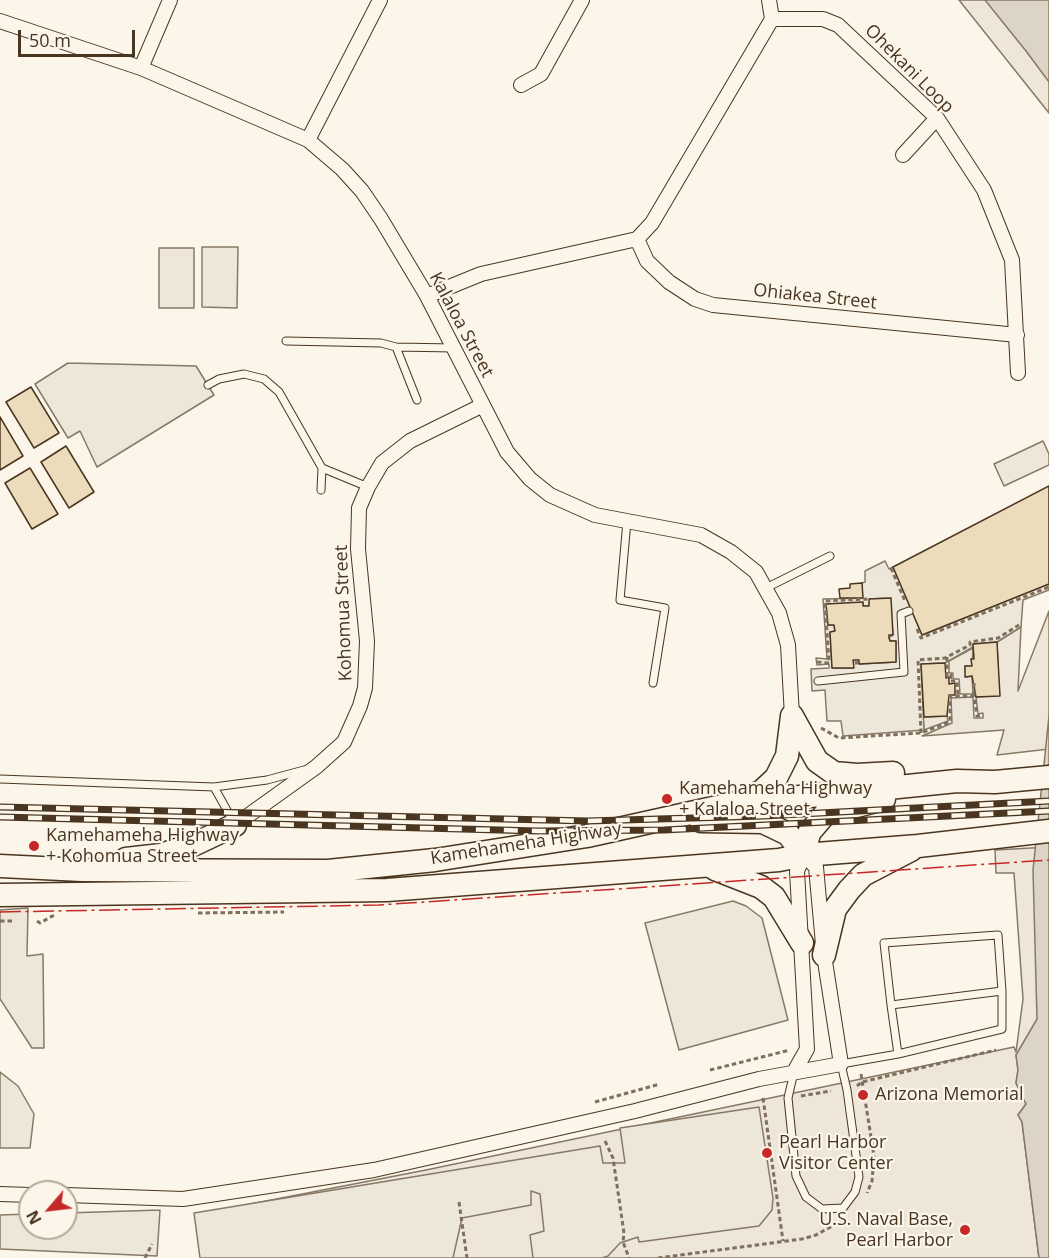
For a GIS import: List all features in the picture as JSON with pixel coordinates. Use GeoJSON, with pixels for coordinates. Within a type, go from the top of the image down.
{"type":"FeatureCollection","features":[{"type":"Feature","properties":{"kind":"main road"},"geometry":{"type":"LineString","coordinates":[[792,716],[817,761],[834,773],[857,775],[911,772],[957,781]]}},
{"type":"Feature","properties":{"kind":"main road"},"geometry":{"type":"LineString","coordinates":[[731,804],[762,791],[776,778],[787,756],[792,716]]}},
{"type":"Feature","properties":{"kind":"main road","name":"Kamehameha Highway"},"geometry":{"type":"LineString","coordinates":[[0,866],[82,870],[328,871],[435,860],[650,823],[731,804],[957,781],[995,782],[1049,777]]}},
{"type":"Feature","properties":{"kind":"main road"},"geometry":{"type":"LineString","coordinates":[[804,855],[809,833],[825,814],[874,803],[918,786]]}},
{"type":"Feature","properties":{"kind":"main road"},"geometry":{"type":"LineString","coordinates":[[650,823],[763,822],[788,834],[804,855]]}},
{"type":"Feature","properties":{"kind":"main road"},"geometry":{"type":"LineString","coordinates":[[82,870],[115,860],[161,855],[195,844],[235,825]]}},
{"type":"Feature","properties":{"kind":"main road","name":"Kamehameha Highway"},"geometry":{"type":"LineString","coordinates":[[0,895],[387,890],[708,867],[779,860],[804,855],[918,846],[1049,831]]}},
{"type":"Feature","properties":{"kind":"main road"},"geometry":{"type":"LineString","coordinates":[[824,956],[835,909],[849,890],[863,875],[918,846]]}},
{"type":"Feature","properties":{"kind":"main road"},"geometry":{"type":"LineString","coordinates":[[708,867],[761,886],[774,897],[802,943]]}},
{"type":"Feature","properties":{"kind":"street"},"geometry":{"type":"LineString","coordinates":[[141,68],[171,0]]}},
{"type":"Feature","properties":{"kind":"street"},"geometry":{"type":"LineString","coordinates":[[308,140],[380,0]]}},
{"type":"Feature","properties":{"kind":"street"},"geometry":{"type":"LineString","coordinates":[[521,85],[541,74],[582,0]]}},
{"type":"Feature","properties":{"kind":"street"},"geometry":{"type":"LineString","coordinates":[[427,296],[481,274],[637,239],[652,223],[772,20],[769,0]]}},
{"type":"Feature","properties":{"kind":"street","name":"Ohekani Loop"},"geometry":{"type":"LineString","coordinates":[[772,20],[823,19],[838,25],[937,118],[984,190],[1012,260],[1018,373]]}},
{"type":"Feature","properties":{"kind":"street","name":"Kalaloa Street"},"geometry":{"type":"LineString","coordinates":[[0,21],[141,68],[308,140],[342,169],[362,191],[427,296],[481,406],[507,452],[530,479],[550,495],[594,515],[701,535],[731,552],[756,572],[779,613],[788,645],[792,716]]}},
{"type":"Feature","properties":{"kind":"street"},"geometry":{"type":"LineString","coordinates":[[903,155],[937,118]]}},
{"type":"Feature","properties":{"kind":"street","name":"Ohiakea Street"},"geometry":{"type":"LineString","coordinates":[[637,239],[647,261],[669,282],[695,299],[713,305],[1017,335]]}},
{"type":"Feature","properties":{"kind":"street","name":"Kohomua Street"},"geometry":{"type":"LineString","coordinates":[[235,825],[316,767],[344,742],[365,688],[367,641],[358,549],[359,508],[382,463],[410,441],[481,406]]}},
{"type":"Feature","properties":{"kind":"street"},"geometry":{"type":"LineString","coordinates":[[78,1195],[183,1199],[374,1170],[635,1111],[794,1072],[841,1064],[824,956],[816,867],[804,855],[797,871],[807,1049],[794,1072]]}},
{"type":"Feature","properties":{"kind":"street"},"geometry":{"type":"LineString","coordinates":[[0,1194],[18,1195]]}},
{"type":"Feature","properties":{"kind":"lane"},"geometry":{"type":"LineString","coordinates":[[286,340],[454,348]]}},
{"type":"Feature","properties":{"kind":"lane"},"geometry":{"type":"LineString","coordinates":[[396,347],[417,400]]}},
{"type":"Feature","properties":{"kind":"lane"},"geometry":{"type":"LineString","coordinates":[[208,385],[219,379],[244,374],[264,379],[279,392],[322,468],[321,490]]}},
{"type":"Feature","properties":{"kind":"lane"},"geometry":{"type":"LineString","coordinates":[[322,468],[368,487]]}},
{"type":"Feature","properties":{"kind":"lane"},"geometry":{"type":"LineString","coordinates":[[627,521],[620,600],[665,608],[653,682]]}},
{"type":"Feature","properties":{"kind":"lane"},"geometry":{"type":"LineString","coordinates":[[766,588],[830,556]]}},
{"type":"Feature","properties":{"kind":"lane"},"geometry":{"type":"LineString","coordinates":[[818,681],[903,672],[901,614],[909,611]]}},
{"type":"Feature","properties":{"kind":"lane"},"geometry":{"type":"LineString","coordinates":[[0,779],[214,787],[267,780],[316,767]]}},
{"type":"Feature","properties":{"kind":"lane"},"geometry":{"type":"LineString","coordinates":[[214,787],[235,825]]}},
{"type":"Feature","properties":{"kind":"lane"},"geometry":{"type":"LineString","coordinates":[[794,1072],[788,1098],[796,1176],[806,1197],[822,1209],[843,1208],[855,1192],[859,1178],[847,1090],[841,1064],[898,1053],[1002,1029],[998,935],[884,943],[898,1053]]}},
{"type":"Feature","properties":{"kind":"lane"},"geometry":{"type":"LineString","coordinates":[[891,1005],[1002,991]]}},
{"type":"Feature","properties":{"kind":"path"},"geometry":{"type":"LineString","coordinates":[[917,629],[921,638],[1049,587]]}},
{"type":"Feature","properties":{"kind":"path"},"geometry":{"type":"LineString","coordinates":[[817,662],[829,663],[825,601],[866,599],[865,603]]}},
{"type":"Feature","properties":{"kind":"path"},"geometry":{"type":"LineString","coordinates":[[921,733],[918,660],[947,657],[970,645],[970,642],[998,638],[1019,625]]}},
{"type":"Feature","properties":{"kind":"path"},"geometry":{"type":"LineString","coordinates":[[947,657],[947,676],[951,675],[950,681],[957,681],[958,696]]}},
{"type":"Feature","properties":{"kind":"path"},"geometry":{"type":"LineString","coordinates":[[857,666],[867,665]]}},
{"type":"Feature","properties":{"kind":"path"},"geometry":{"type":"LineString","coordinates":[[974,683],[977,716],[983,715]]}},
{"type":"Feature","properties":{"kind":"path"},"geometry":{"type":"LineString","coordinates":[[820,728],[838,738],[921,733],[950,722],[950,696],[974,696]]}},
{"type":"Feature","properties":{"kind":"path"},"geometry":{"type":"LineString","coordinates":[[194,913],[287,912]]}},
{"type":"Feature","properties":{"kind":"path"},"geometry":{"type":"LineString","coordinates":[[38,921],[40,923],[60,913]]}},
{"type":"Feature","properties":{"kind":"path"},"geometry":{"type":"LineString","coordinates":[[0,921],[13,921]]}},
{"type":"Feature","properties":{"kind":"path"},"geometry":{"type":"LineString","coordinates":[[710,1070],[794,1049]]}},
{"type":"Feature","properties":{"kind":"path"},"geometry":{"type":"LineString","coordinates":[[857,1086],[862,1082],[996,1050]]}},
{"type":"Feature","properties":{"kind":"path"},"geometry":{"type":"LineString","coordinates":[[595,1102],[660,1084]]}},
{"type":"Feature","properties":{"kind":"path"},"geometry":{"type":"LineString","coordinates":[[801,1096],[831,1091]]}},
{"type":"Feature","properties":{"kind":"path"},"geometry":{"type":"LineString","coordinates":[[763,1098],[783,1241]]}},
{"type":"Feature","properties":{"kind":"path"},"geometry":{"type":"LineString","coordinates":[[605,1141],[613,1158],[624,1233],[623,1242],[629,1258]]}},
{"type":"Feature","properties":{"kind":"path"},"geometry":{"type":"LineString","coordinates":[[459,1202],[468,1258]]}},
{"type":"Feature","properties":{"kind":"path"},"geometry":{"type":"LineString","coordinates":[[144,1258],[152,1244]]}},
{"type":"Feature","properties":{"kind":"path"},"geometry":{"type":"LineString","coordinates":[[658,1258],[693,1254],[693,1258]]}},
{"type":"Feature","properties":{"kind":"shaded area"},"geometry":{"type":"Polygon","coordinates":[[[959,0],[1029,0],[1049,21],[1049,113],[959,0]]]}},
{"type":"Feature","properties":{"kind":"shaded area"},"geometry":{"type":"Polygon","coordinates":[[[985,0],[1049,0],[1049,82],[1026,51],[985,0]]]}},
{"type":"Feature","properties":{"kind":"shaded area"},"geometry":{"type":"Polygon","coordinates":[[[202,247],[238,247],[237,308],[202,307],[202,247]]]}},
{"type":"Feature","properties":{"kind":"shaded area"},"geometry":{"type":"Polygon","coordinates":[[[159,248],[194,248],[194,308],[159,308],[159,248]]]}},
{"type":"Feature","properties":{"kind":"shaded area"},"geometry":{"type":"Polygon","coordinates":[[[68,363],[196,366],[214,395],[97,467],[80,431],[68,438],[35,384],[68,363]]]}},
{"type":"Feature","properties":{"kind":"shaded area"},"geometry":{"type":"Polygon","coordinates":[[[1043,441],[1049,454],[1049,465],[1004,486],[994,464],[1043,441]]]}},
{"type":"Feature","properties":{"kind":"shaded area"},"geometry":{"type":"Polygon","coordinates":[[[885,561],[889,569],[893,567],[922,635],[1049,584],[1049,590],[1023,600],[1021,627],[997,642],[973,644],[973,647],[945,663],[921,664],[924,730],[843,736],[841,721],[827,721],[825,690],[812,691],[811,669],[829,668],[829,664],[817,665],[816,658],[827,659],[823,599],[862,598],[865,571],[885,561]],[[890,598],[870,599],[869,606],[863,606],[863,603],[827,604],[828,625],[834,625],[835,631],[830,632],[832,668],[853,668],[853,660],[859,660],[860,664],[896,662],[896,641],[890,641],[889,638],[893,635],[890,598]]]}},
{"type":"Feature","properties":{"kind":"shaded area"},"geometry":{"type":"Polygon","coordinates":[[[1049,611],[1049,749],[997,755],[1004,730],[922,736],[952,723],[951,698],[973,697],[974,718],[983,718],[983,713],[978,714],[976,697],[999,695],[997,642],[1021,627],[1018,691],[1049,611]]]}},
{"type":"Feature","properties":{"kind":"shaded area"},"geometry":{"type":"Polygon","coordinates":[[[973,648],[972,666],[965,666],[966,677],[972,676],[973,694],[960,694],[959,679],[953,679],[953,673],[949,673],[949,661],[973,648]]]}},
{"type":"Feature","properties":{"kind":"shaded area"},"geometry":{"type":"Polygon","coordinates":[[[947,716],[948,721],[924,730],[923,717],[947,716]]]}},
{"type":"Feature","properties":{"kind":"shaded area"},"geometry":{"type":"Polygon","coordinates":[[[1049,716],[1049,1258],[1039,1258],[1022,1122],[1018,1115],[1026,1104],[1016,1083],[1018,1070],[1016,1055],[1037,1019],[1033,870],[1049,716]]]}},
{"type":"Feature","properties":{"kind":"shaded area","name":"Pearl Harbor Visitor Center"},"geometry":{"type":"Polygon","coordinates":[[[1049,847],[1049,1061],[1016,1055],[1018,1070],[1016,1083],[1026,1104],[1018,1115],[1022,1122],[1039,1258],[202,1258],[199,1214],[426,1170],[1014,1047],[1016,1052],[1023,999],[1014,873],[996,873],[995,850],[1049,847]]]}},
{"type":"Feature","properties":{"kind":"shaded area"},"geometry":{"type":"Polygon","coordinates":[[[733,901],[746,906],[762,918],[788,1020],[679,1050],[645,923],[733,901]]]}},
{"type":"Feature","properties":{"kind":"shaded area"},"geometry":{"type":"Polygon","coordinates":[[[28,908],[27,956],[43,954],[44,1048],[32,1048],[0,999],[0,910],[28,908]]]}},
{"type":"Feature","properties":{"kind":"shaded area"},"geometry":{"type":"Polygon","coordinates":[[[0,1072],[18,1086],[34,1114],[30,1148],[0,1148],[0,1072]]]}},
{"type":"Feature","properties":{"kind":"shaded area"},"geometry":{"type":"Polygon","coordinates":[[[759,1107],[773,1198],[772,1210],[759,1226],[639,1242],[638,1237],[620,1243],[608,1256],[602,1258],[533,1258],[530,1235],[544,1231],[540,1194],[531,1191],[531,1205],[462,1218],[453,1258],[200,1258],[194,1213],[600,1146],[603,1163],[625,1163],[620,1128],[759,1107]]]}},
{"type":"Feature","properties":{"kind":"shaded area"},"geometry":{"type":"Polygon","coordinates":[[[160,1210],[157,1256],[0,1249],[0,1215],[18,1214],[18,1240],[78,1240],[78,1213],[160,1210]]]}},
{"type":"Feature","properties":{"kind":"building"},"geometry":{"type":"Polygon","coordinates":[[[31,387],[59,433],[34,448],[6,402],[31,387]]]}},
{"type":"Feature","properties":{"kind":"building"},"geometry":{"type":"Polygon","coordinates":[[[0,417],[23,456],[0,470],[0,417]]]}},
{"type":"Feature","properties":{"kind":"building"},"geometry":{"type":"Polygon","coordinates":[[[66,446],[94,492],[69,508],[41,462],[66,446]]]}},
{"type":"Feature","properties":{"kind":"building"},"geometry":{"type":"Polygon","coordinates":[[[30,468],[58,514],[32,529],[5,483],[30,468]]]}},
{"type":"Feature","properties":{"kind":"building"},"geometry":{"type":"Polygon","coordinates":[[[1049,486],[1049,584],[922,635],[893,567],[1049,486]]]}},
{"type":"Feature","properties":{"kind":"building"},"geometry":{"type":"Polygon","coordinates":[[[862,583],[863,598],[840,598],[839,589],[850,588],[850,584],[862,583]]]}},
{"type":"Feature","properties":{"kind":"building"},"geometry":{"type":"Polygon","coordinates":[[[891,598],[893,635],[889,635],[889,638],[890,641],[896,641],[896,662],[859,664],[859,660],[853,660],[854,668],[832,668],[830,632],[835,631],[834,625],[828,625],[826,604],[863,602],[863,606],[869,606],[869,599],[891,598]]]}},
{"type":"Feature","properties":{"kind":"building"},"geometry":{"type":"Polygon","coordinates":[[[997,642],[1000,696],[976,697],[972,676],[965,677],[965,666],[972,666],[971,659],[974,659],[973,644],[997,642]]]}},
{"type":"Feature","properties":{"kind":"building"},"geometry":{"type":"Polygon","coordinates":[[[945,663],[946,678],[949,677],[949,684],[955,683],[955,695],[949,695],[947,716],[924,717],[921,664],[945,663]]]}},
{"type":"Feature","properties":{"kind":"railway"},"geometry":{"type":"LineString","coordinates":[[0,807],[588,821],[763,816],[1049,801]]}},
{"type":"Feature","properties":{"kind":"railway"},"geometry":{"type":"LineString","coordinates":[[0,817],[538,831],[664,830],[1049,811]]}},
{"type":"Feature","properties":{"kind":"power"},"geometry":{"type":"LineString","coordinates":[[0,912],[379,905],[1049,860]]}},
{"type":"Feature","properties":{"kind":"place","name":"Kamehameha Highway + Kalaloa Street"},"geometry":{"type":"Point","coordinates":[667,799]}},
{"type":"Feature","properties":{"kind":"place","name":"Kamehameha Highway + Kohomua Street"},"geometry":{"type":"Point","coordinates":[34,846]}},
{"type":"Feature","properties":{"kind":"place","name":"Arizona Memorial"},"geometry":{"type":"Point","coordinates":[863,1095]}},
{"type":"Feature","properties":{"kind":"place","name":"Pearl Harbor Visitor Center"},"geometry":{"type":"Point","coordinates":[767,1153]}},
{"type":"Feature","properties":{"kind":"place","name":"U.S. Naval Base, Pearl Harbor"},"geometry":{"type":"Point","coordinates":[965,1230]}}]}
